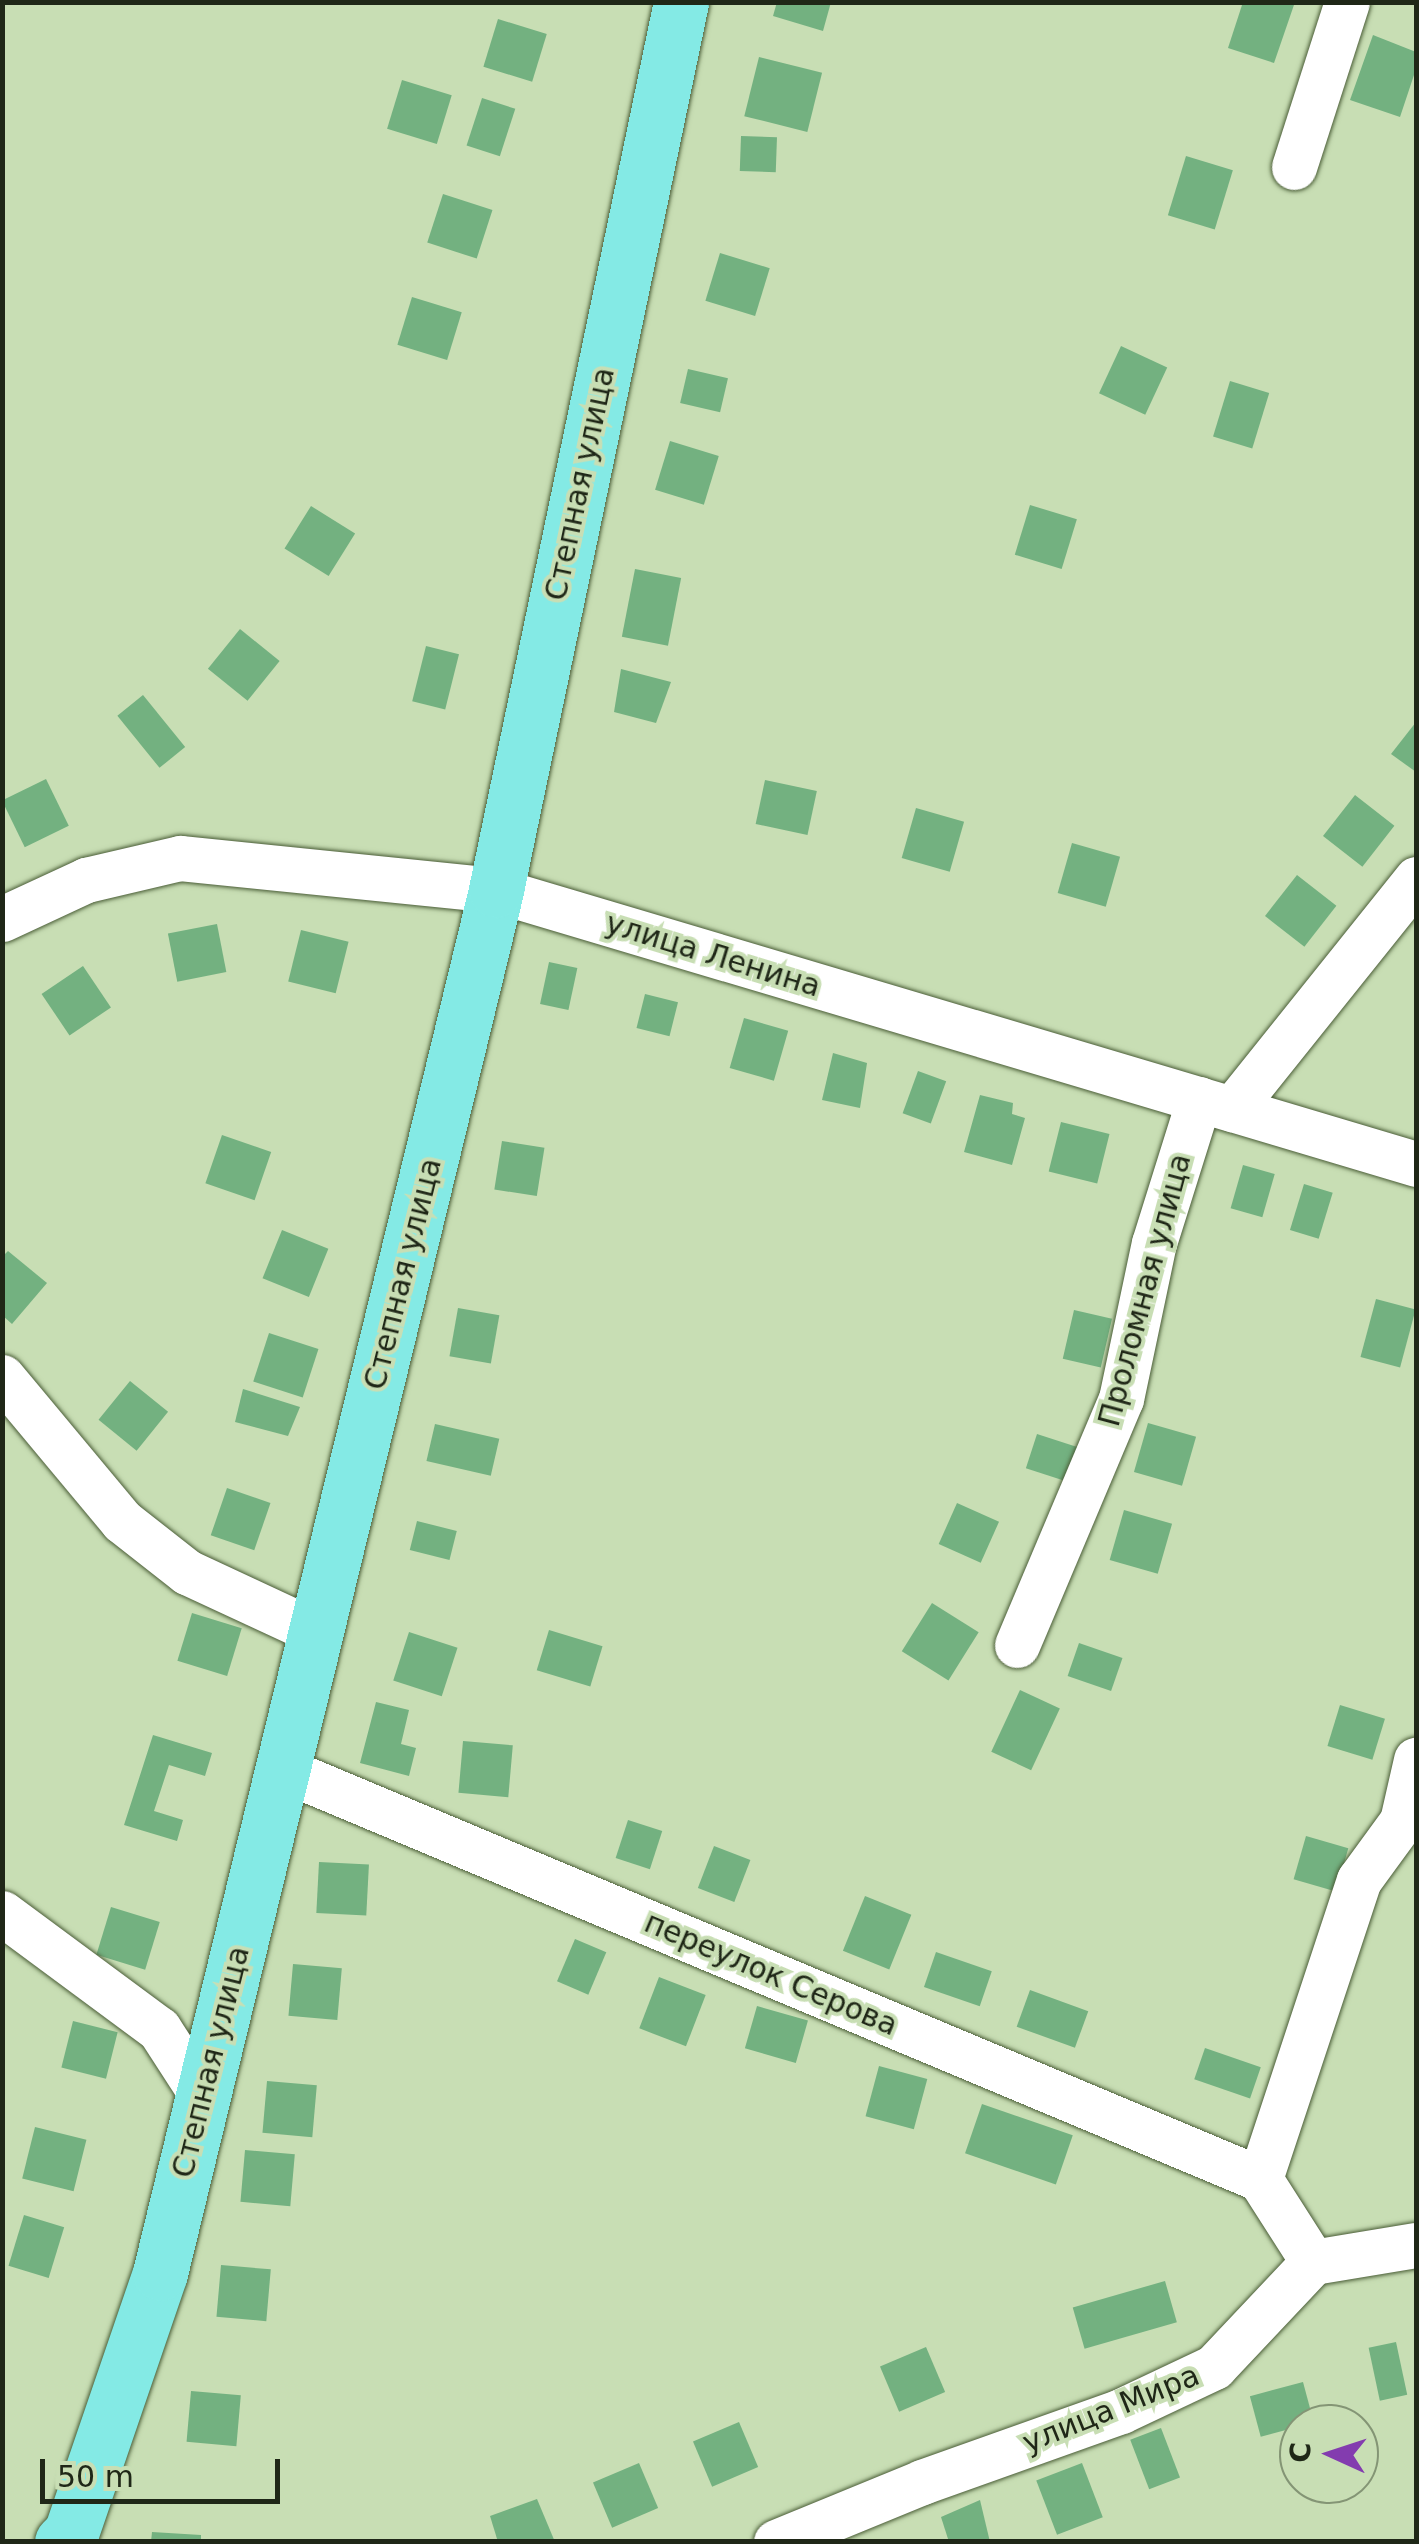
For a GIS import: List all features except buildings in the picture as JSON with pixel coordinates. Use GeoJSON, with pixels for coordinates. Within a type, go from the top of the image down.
{"type":"FeatureCollection","features":[{"type":"Feature","properties":{"kind":"main road","name":"Степная улица"},"geometry":{"type":"LineString","coordinates":[[66,2537],[160,2273],[316,1632],[496,890],[681,2]]}},
{"type":"Feature","properties":{"kind":"street"},"geometry":{"type":"LineString","coordinates":[[1294,167],[1347,2]]}},
{"type":"Feature","properties":{"kind":"street","name":"улица Ленина"},"geometry":{"type":"LineString","coordinates":[[2,920],[86,880],[180,858],[496,890],[1416,1164]]}},
{"type":"Feature","properties":{"kind":"street","name":"Проломная улица"},"geometry":{"type":"LineString","coordinates":[[1017,1646],[1121,1399],[1154,1243],[1215,1104],[1416,879]]}},
{"type":"Feature","properties":{"kind":"street"},"geometry":{"type":"LineString","coordinates":[[2,1377],[122,1521],[187,1572],[316,1632]]}},
{"type":"Feature","properties":{"kind":"street"},"geometry":{"type":"LineString","coordinates":[[1416,1760],[1402,1821],[1359,1880],[1260,2179],[1312,2262],[1416,2245]]}},
{"type":"Feature","properties":{"kind":"street","name":"переулок Серова"},"geometry":{"type":"LineString","coordinates":[[282,1768],[1260,2179]]}},
{"type":"Feature","properties":{"kind":"street"},"geometry":{"type":"LineString","coordinates":[[2,1913],[159,2029],[203,2097]]}},
{"type":"Feature","properties":{"kind":"street","name":"улица Мира"},"geometry":{"type":"LineString","coordinates":[[776,2542],[922,2482],[1120,2412],[1214,2367],[1312,2262]]}}]}
